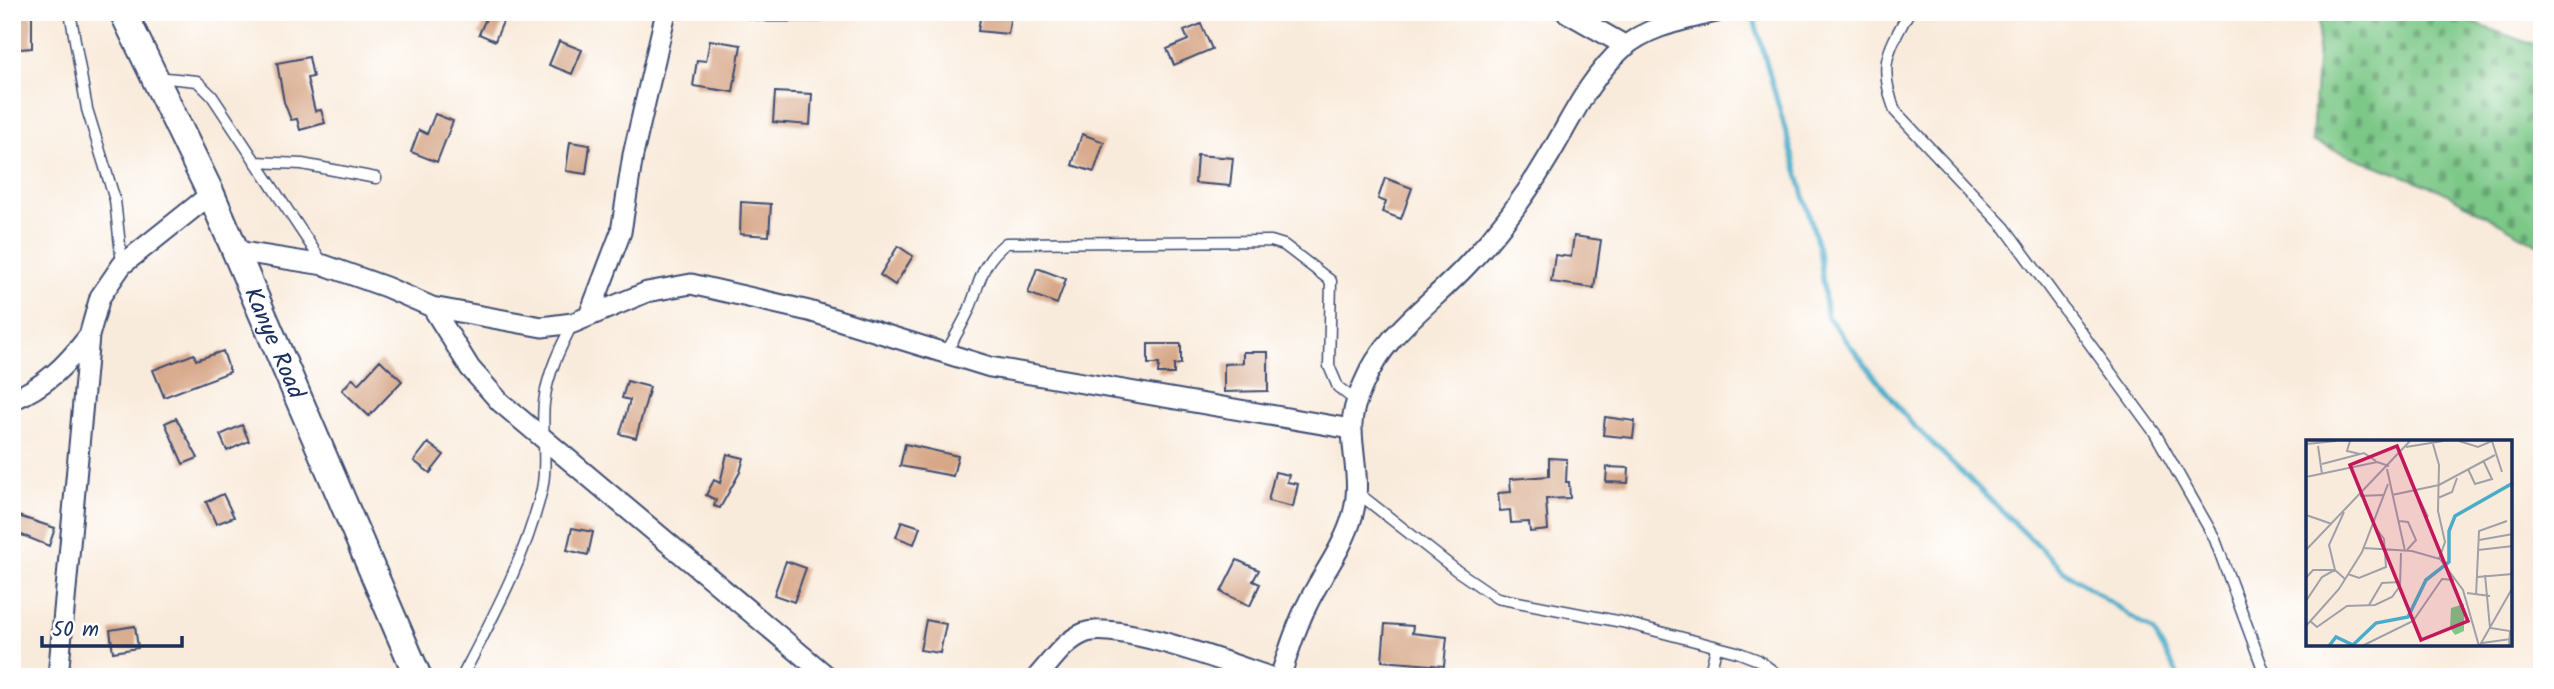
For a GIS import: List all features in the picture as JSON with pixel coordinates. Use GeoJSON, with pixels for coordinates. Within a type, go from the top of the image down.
{"type":"FeatureCollection","features":[{"type":"Feature","properties":{"kind":"main road","name":"Kanye Road"},"geometry":{"type":"LineString","coordinates":[[123,12],[211,194],[418,677]]}},
{"type":"Feature","properties":{"kind":"street"},"geometry":{"type":"LineString","coordinates":[[590,313],[621,232],[632,155],[666,12]]}},
{"type":"Feature","properties":{"kind":"street"},"geometry":{"type":"LineString","coordinates":[[1566,12],[1626,46]]}},
{"type":"Feature","properties":{"kind":"street"},"geometry":{"type":"LineString","coordinates":[[1280,677],[1306,607],[1342,547],[1358,493],[1358,469],[1351,429],[1364,383],[1385,346],[1470,263],[1507,218],[1545,163],[1579,102],[1626,46],[1669,24],[1716,12]]}},
{"type":"Feature","properties":{"kind":"street"},"geometry":{"type":"LineString","coordinates":[[58,677],[89,336],[100,297],[122,265],[211,194]]}},
{"type":"Feature","properties":{"kind":"street"},"geometry":{"type":"LineString","coordinates":[[236,251],[324,265],[432,307],[542,327],[573,323],[590,313],[648,292],[691,284],[809,311],[990,368],[1351,429]]}},
{"type":"Feature","properties":{"kind":"street"},"geometry":{"type":"LineString","coordinates":[[432,307],[470,368],[500,402],[828,677]]}},
{"type":"Feature","properties":{"kind":"street"},"geometry":{"type":"LineString","coordinates":[[12,400],[32,391],[63,369],[89,336]]}},
{"type":"Feature","properties":{"kind":"street"},"geometry":{"type":"LineString","coordinates":[[1037,677],[1067,643],[1097,630],[1148,639],[1270,677]]}},
{"type":"Feature","properties":{"kind":"lane"},"geometry":{"type":"LineString","coordinates":[[70,12],[87,109],[115,200],[122,265]]}},
{"type":"Feature","properties":{"kind":"lane"},"geometry":{"type":"LineString","coordinates":[[743,12],[769,16],[819,16],[825,12]]}},
{"type":"Feature","properties":{"kind":"lane"},"geometry":{"type":"LineString","coordinates":[[1909,12],[1885,61],[1887,89],[1895,111],[2004,228],[2155,433],[2214,537],[2266,677]]}},
{"type":"Feature","properties":{"kind":"lane"},"geometry":{"type":"LineString","coordinates":[[154,77],[197,81],[212,96],[324,265]]}},
{"type":"Feature","properties":{"kind":"lane"},"geometry":{"type":"LineString","coordinates":[[255,162],[302,164],[376,178]]}},
{"type":"Feature","properties":{"kind":"lane"},"geometry":{"type":"LineString","coordinates":[[944,354],[961,327],[978,278],[992,254],[1006,243],[1271,241],[1284,245],[1331,281],[1329,366],[1338,387],[1357,402]]}},
{"type":"Feature","properties":{"kind":"lane"},"geometry":{"type":"LineString","coordinates":[[462,677],[491,620],[534,519],[545,469],[544,404],[550,370],[573,323]]}},
{"type":"Feature","properties":{"kind":"lane"},"geometry":{"type":"LineString","coordinates":[[1358,493],[1456,570],[1497,598],[1622,622],[1717,648],[1758,660],[1781,677]]}},
{"type":"Feature","properties":{"kind":"lane"},"geometry":{"type":"LineString","coordinates":[[1709,677],[1717,648]]}},
{"type":"Feature","properties":{"kind":"green space"},"geometry":{"type":"Polygon","coordinates":[[[2320,12],[2443,12],[2542,48],[2542,247],[2440,190],[2312,141],[2320,12]]]}},
{"type":"Feature","properties":{"kind":"building"},"geometry":{"type":"Polygon","coordinates":[[[12,12],[32,12],[32,48],[20,49],[12,39],[12,12]]]}},
{"type":"Feature","properties":{"kind":"building"},"geometry":{"type":"Polygon","coordinates":[[[489,12],[505,17],[495,41],[479,34],[489,12]]]}},
{"type":"Feature","properties":{"kind":"building"},"geometry":{"type":"Polygon","coordinates":[[[981,12],[1011,12],[1008,34],[978,31],[981,12]]]}},
{"type":"Feature","properties":{"kind":"building"},"geometry":{"type":"Polygon","coordinates":[[[1201,24],[1212,49],[1174,65],[1167,49],[1188,40],[1184,31],[1201,24]]]}},
{"type":"Feature","properties":{"kind":"building"},"geometry":{"type":"Polygon","coordinates":[[[710,40],[741,45],[733,92],[693,86],[697,60],[706,61],[710,40]]]}},
{"type":"Feature","properties":{"kind":"building"},"geometry":{"type":"Polygon","coordinates":[[[559,41],[582,50],[572,74],[549,65],[559,41]]]}},
{"type":"Feature","properties":{"kind":"building"},"geometry":{"type":"Polygon","coordinates":[[[309,57],[313,77],[307,78],[315,111],[321,110],[325,123],[300,130],[297,119],[291,120],[284,102],[277,63],[309,57]]]}},
{"type":"Feature","properties":{"kind":"building"},"geometry":{"type":"Polygon","coordinates":[[[775,92],[812,94],[810,125],[773,122],[775,92]]]}},
{"type":"Feature","properties":{"kind":"building"},"geometry":{"type":"Polygon","coordinates":[[[435,114],[453,121],[437,162],[411,152],[419,130],[427,134],[435,114]]]}},
{"type":"Feature","properties":{"kind":"building"},"geometry":{"type":"Polygon","coordinates":[[[1082,134],[1104,142],[1094,172],[1072,165],[1082,134]]]}},
{"type":"Feature","properties":{"kind":"building"},"geometry":{"type":"Polygon","coordinates":[[[570,142],[590,145],[586,174],[566,171],[570,142]]]}},
{"type":"Feature","properties":{"kind":"building"},"geometry":{"type":"Polygon","coordinates":[[[1197,155],[1233,158],[1230,186],[1195,183],[1197,155]]]}},
{"type":"Feature","properties":{"kind":"building"},"geometry":{"type":"Polygon","coordinates":[[[1385,178],[1412,188],[1401,219],[1382,212],[1386,202],[1378,199],[1385,178]]]}},
{"type":"Feature","properties":{"kind":"building"},"geometry":{"type":"Polygon","coordinates":[[[741,202],[771,204],[769,236],[740,234],[741,202]]]}},
{"type":"Feature","properties":{"kind":"building"},"geometry":{"type":"Polygon","coordinates":[[[1574,236],[1601,240],[1594,288],[1551,282],[1555,255],[1571,257],[1574,236]]]}},
{"type":"Feature","properties":{"kind":"building"},"geometry":{"type":"Polygon","coordinates":[[[898,246],[913,256],[895,285],[880,275],[898,246]]]}},
{"type":"Feature","properties":{"kind":"building"},"geometry":{"type":"Polygon","coordinates":[[[1037,268],[1066,279],[1057,304],[1028,293],[1037,268]]]}},
{"type":"Feature","properties":{"kind":"building"},"geometry":{"type":"Polygon","coordinates":[[[1148,344],[1181,344],[1181,364],[1174,365],[1174,374],[1158,374],[1159,364],[1148,364],[1148,344]]]}},
{"type":"Feature","properties":{"kind":"building"},"geometry":{"type":"Polygon","coordinates":[[[223,351],[230,372],[164,397],[153,370],[194,354],[196,360],[223,351]]]}},
{"type":"Feature","properties":{"kind":"building"},"geometry":{"type":"Polygon","coordinates":[[[1243,352],[1268,352],[1268,391],[1224,392],[1224,364],[1243,363],[1243,352]]]}},
{"type":"Feature","properties":{"kind":"building"},"geometry":{"type":"Polygon","coordinates":[[[380,360],[402,381],[369,416],[342,390],[353,378],[358,384],[380,360]]]}},
{"type":"Feature","properties":{"kind":"building"},"geometry":{"type":"Polygon","coordinates":[[[627,381],[650,387],[636,438],[620,434],[630,400],[622,398],[627,381]]]}},
{"type":"Feature","properties":{"kind":"building"},"geometry":{"type":"Polygon","coordinates":[[[1605,417],[1635,421],[1633,438],[1603,435],[1605,417]]]}},
{"type":"Feature","properties":{"kind":"building"},"geometry":{"type":"Polygon","coordinates":[[[176,418],[198,458],[183,464],[165,423],[176,418]]]}},
{"type":"Feature","properties":{"kind":"building"},"geometry":{"type":"Polygon","coordinates":[[[242,425],[249,441],[227,451],[220,435],[242,425]]]}},
{"type":"Feature","properties":{"kind":"building"},"geometry":{"type":"Polygon","coordinates":[[[428,443],[444,455],[430,473],[414,461],[428,443]]]}},
{"type":"Feature","properties":{"kind":"building"},"geometry":{"type":"Polygon","coordinates":[[[905,444],[958,456],[953,476],[900,466],[905,444]]]}},
{"type":"Feature","properties":{"kind":"building"},"geometry":{"type":"Polygon","coordinates":[[[727,454],[744,458],[740,472],[720,508],[714,506],[716,500],[706,495],[714,480],[720,483],[727,454]]]}},
{"type":"Feature","properties":{"kind":"building"},"geometry":{"type":"Polygon","coordinates":[[[1549,458],[1567,459],[1566,482],[1569,482],[1570,498],[1546,499],[1548,530],[1530,532],[1529,522],[1511,523],[1510,510],[1500,511],[1498,493],[1511,492],[1510,479],[1549,476],[1549,458]]]}},
{"type":"Feature","properties":{"kind":"building"},"geometry":{"type":"Polygon","coordinates":[[[1607,467],[1629,468],[1628,483],[1606,482],[1607,467]]]}},
{"type":"Feature","properties":{"kind":"building"},"geometry":{"type":"Polygon","coordinates":[[[1275,472],[1289,475],[1287,482],[1298,484],[1293,507],[1268,501],[1275,472]]]}},
{"type":"Feature","properties":{"kind":"building"},"geometry":{"type":"Polygon","coordinates":[[[223,494],[234,517],[216,524],[206,502],[223,494]]]}},
{"type":"Feature","properties":{"kind":"building"},"geometry":{"type":"Polygon","coordinates":[[[12,514],[55,528],[49,546],[12,531],[12,514]]]}},
{"type":"Feature","properties":{"kind":"building"},"geometry":{"type":"Polygon","coordinates":[[[902,521],[920,527],[914,544],[896,537],[902,521]]]}},
{"type":"Feature","properties":{"kind":"building"},"geometry":{"type":"Polygon","coordinates":[[[572,528],[593,532],[588,555],[567,550],[572,528]]]}},
{"type":"Feature","properties":{"kind":"building"},"geometry":{"type":"Polygon","coordinates":[[[1237,560],[1259,570],[1253,581],[1260,584],[1250,606],[1221,592],[1237,560]]]}},
{"type":"Feature","properties":{"kind":"building"},"geometry":{"type":"Polygon","coordinates":[[[786,561],[806,568],[794,602],[774,595],[786,561]]]}},
{"type":"Feature","properties":{"kind":"building"},"geometry":{"type":"Polygon","coordinates":[[[926,620],[946,624],[940,653],[920,650],[926,620]]]}},
{"type":"Feature","properties":{"kind":"building"},"geometry":{"type":"Polygon","coordinates":[[[1385,624],[1413,626],[1412,633],[1447,637],[1444,666],[1382,661],[1385,624]]]}},
{"type":"Feature","properties":{"kind":"building"},"geometry":{"type":"Polygon","coordinates":[[[135,626],[138,648],[113,652],[110,630],[135,626]]]}},
{"type":"Feature","properties":{"kind":"waterway"},"geometry":{"type":"LineString","coordinates":[[1752,12],[1819,249],[1827,316],[1911,423],[2063,570],[2154,632],[2179,677]]}}]}
